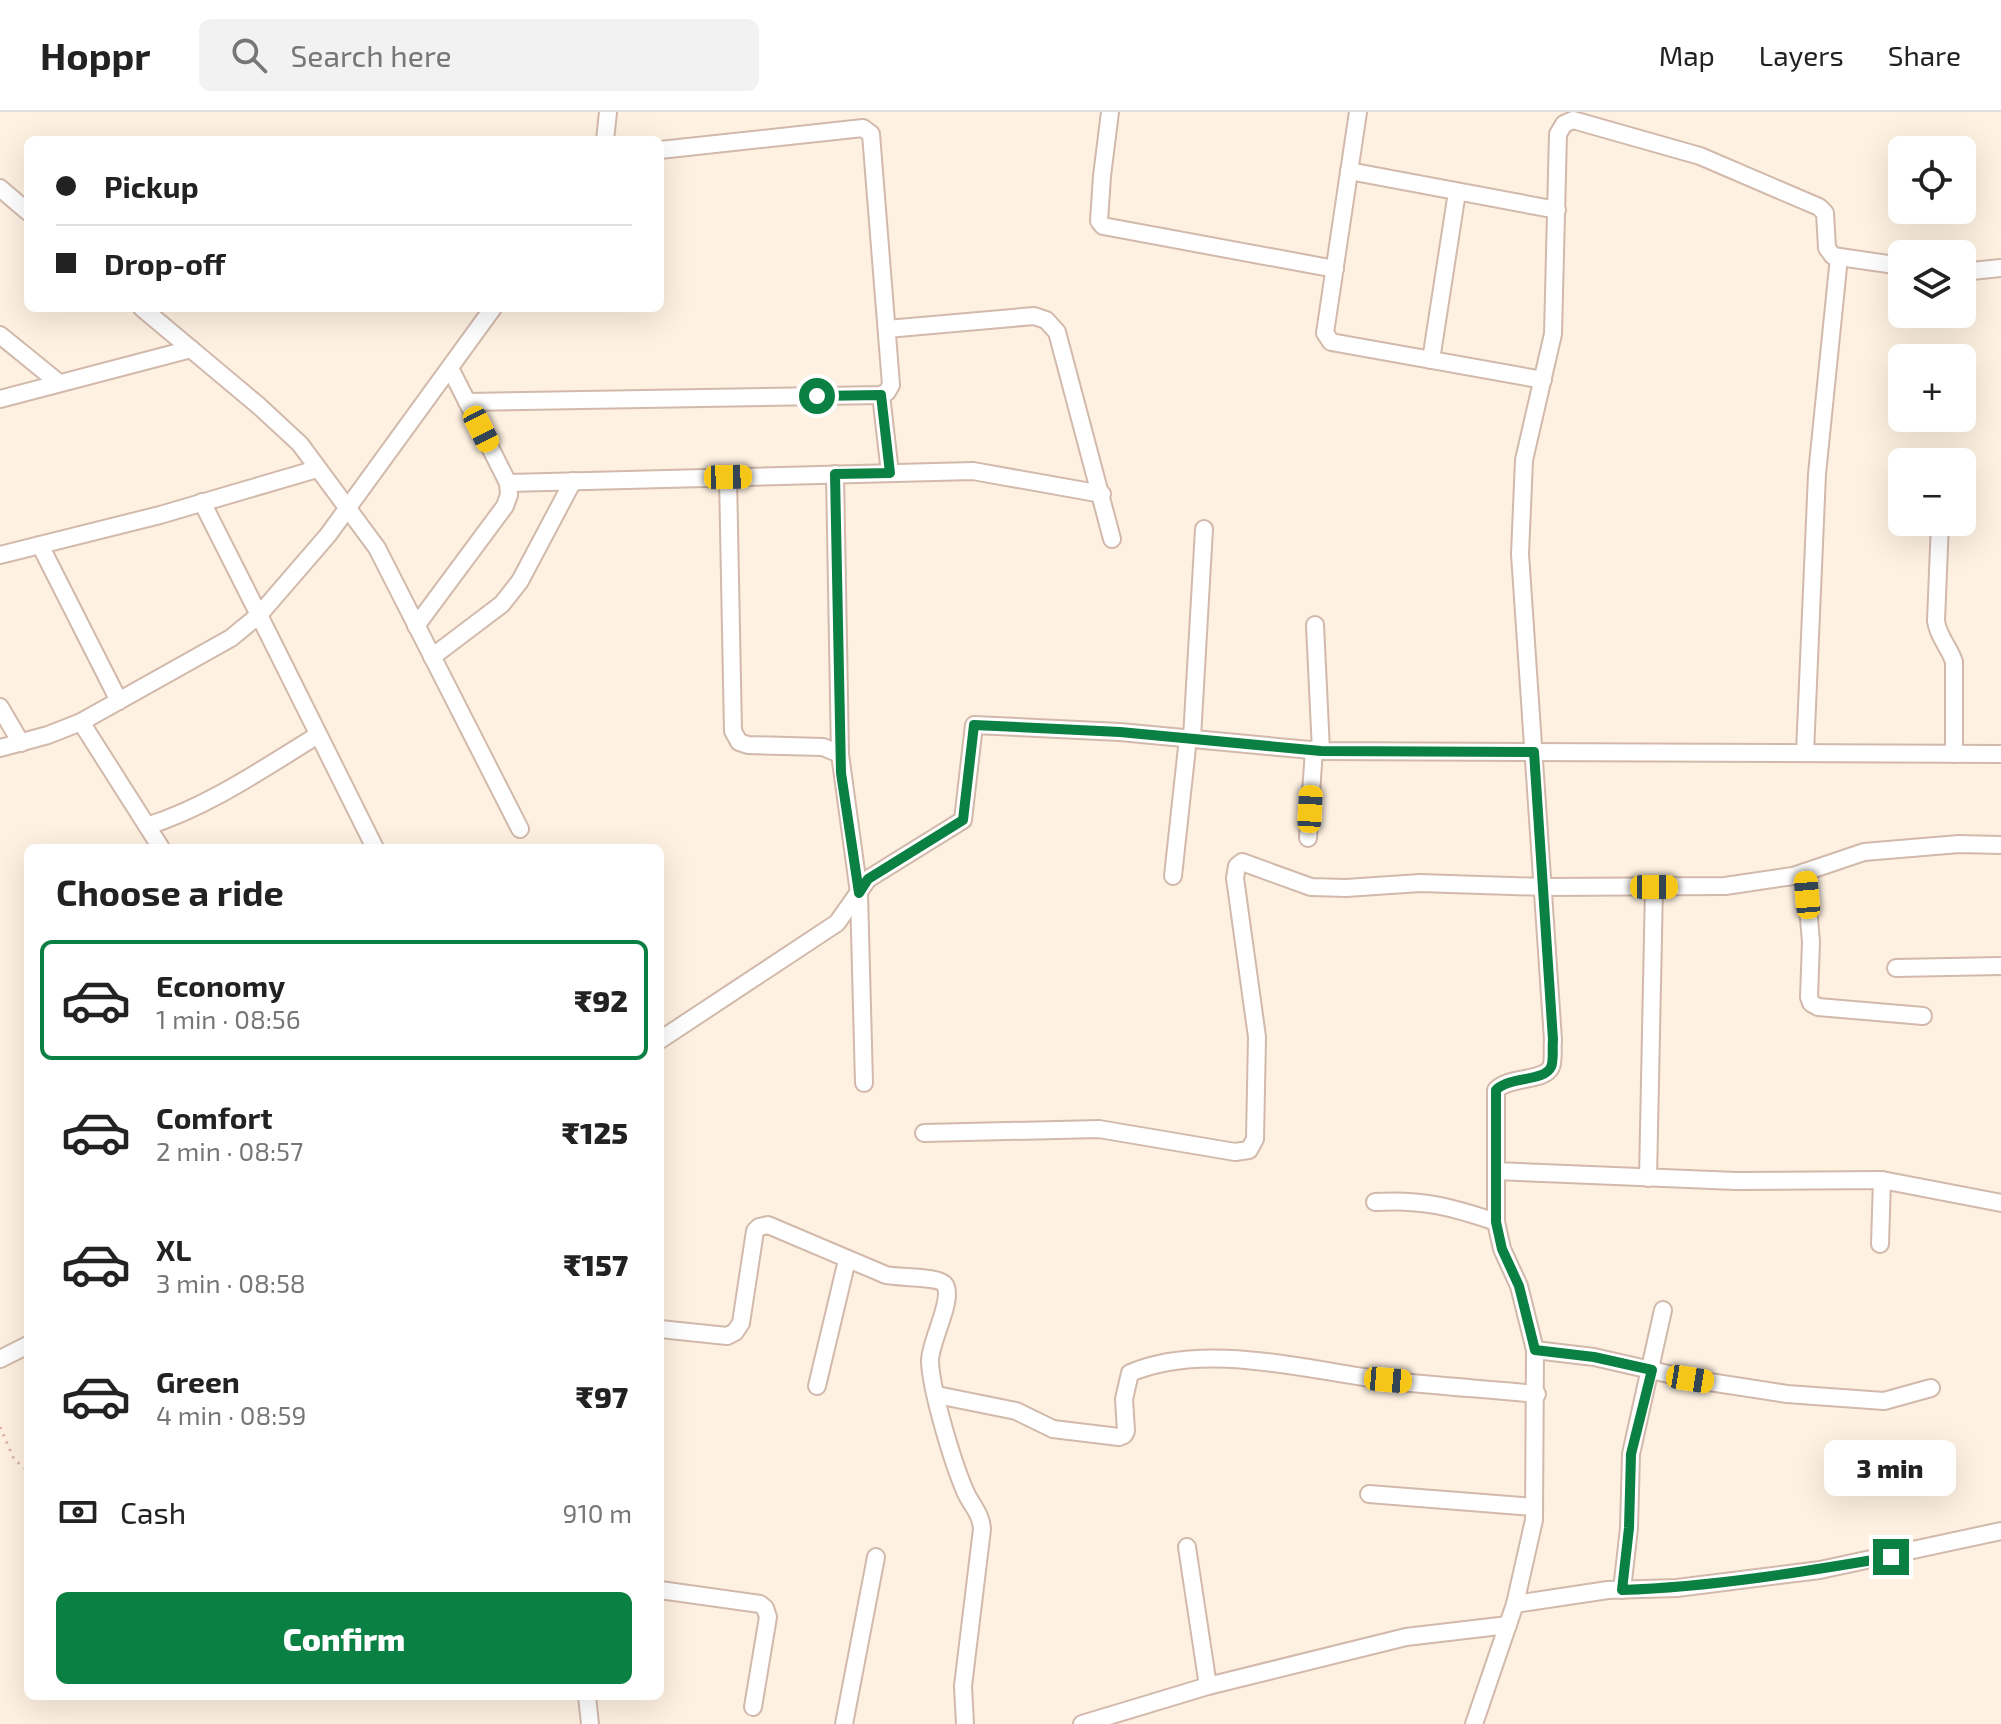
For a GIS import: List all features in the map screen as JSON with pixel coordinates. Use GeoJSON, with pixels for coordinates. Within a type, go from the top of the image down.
{"type":"FeatureCollection","features":[{"type":"Feature","properties":{"kind":"street"},"geometry":{"type":"LineString","coordinates":[[605,136],[608,112]]}},
{"type":"Feature","properties":{"kind":"street"},"geometry":{"type":"LineString","coordinates":[[1110,112],[1099,221],[1103,226],[1335,269]]}},
{"type":"Feature","properties":{"kind":"street"},"geometry":{"type":"LineString","coordinates":[[1358,112],[1325,333],[1331,342],[1543,380]]}},
{"type":"Feature","properties":{"kind":"street"},"geometry":{"type":"LineString","coordinates":[[1474,1724],[1515,1604],[1534,1520],[1535,1350],[1519,1286],[1502,1249],[1496,1222],[1496,1090],[1512,1080],[1544,1074],[1551,1067],[1553,1040],[1520,554],[1524,460],[1553,334],[1558,134],[1564,124],[1573,120],[1700,156],[1819,207],[1827,219],[1827,248],[1833,256],[1888,264]]}},
{"type":"Feature","properties":{"kind":"street"},"geometry":{"type":"LineString","coordinates":[[467,402],[881,395],[887,392],[891,385],[871,134],[863,128],[664,150]]}},
{"type":"Feature","properties":{"kind":"street"},"geometry":{"type":"LineString","coordinates":[[1349,171],[1557,210]]}},
{"type":"Feature","properties":{"kind":"street"},"geometry":{"type":"LineString","coordinates":[[0,188],[24,209]]}},
{"type":"Feature","properties":{"kind":"street"},"geometry":{"type":"LineString","coordinates":[[1431,360],[1457,192]]}},
{"type":"Feature","properties":{"kind":"street"},"geometry":{"type":"LineString","coordinates":[[1805,753],[1817,474],[1839,257]]}},
{"type":"Feature","properties":{"kind":"street"},"geometry":{"type":"LineString","coordinates":[[1976,271],[2001,268]]}},
{"type":"Feature","properties":{"kind":"street"},"geometry":{"type":"LineString","coordinates":[[147,312],[300,444],[377,548],[520,829]]}},
{"type":"Feature","properties":{"kind":"street"},"geometry":{"type":"LineString","coordinates":[[0,748],[81,722],[231,638],[259,615],[347,509],[490,312]]}},
{"type":"Feature","properties":{"kind":"street"},"geometry":{"type":"LineString","coordinates":[[887,329],[1034,316],[1046,320],[1057,332],[1112,539]]}},
{"type":"Feature","properties":{"kind":"street"},"geometry":{"type":"LineString","coordinates":[[0,335],[59,383]]}},
{"type":"Feature","properties":{"kind":"street"},"geometry":{"type":"LineString","coordinates":[[0,399],[191,349]]}},
{"type":"Feature","properties":{"kind":"street"},"geometry":{"type":"LineString","coordinates":[[416,626],[505,506],[509,495],[508,483],[450,368]]}},
{"type":"Feature","properties":{"kind":"street"},"geometry":{"type":"LineString","coordinates":[[881,395],[890,473]]}},
{"type":"Feature","properties":{"kind":"street"},"geometry":{"type":"LineString","coordinates":[[0,555],[317,469]]}},
{"type":"Feature","properties":{"kind":"street"},"geometry":{"type":"LineString","coordinates":[[508,483],[973,471],[1102,494]]}},
{"type":"Feature","properties":{"kind":"street"},"geometry":{"type":"LineString","coordinates":[[835,474],[840,754],[859,893],[864,1083]]}},
{"type":"Feature","properties":{"kind":"street"},"geometry":{"type":"LineString","coordinates":[[728,477],[733,731],[739,742],[748,745],[823,747],[840,754]]}},
{"type":"Feature","properties":{"kind":"street"},"geometry":{"type":"LineString","coordinates":[[432,657],[502,604],[520,581],[573,481]]}},
{"type":"Feature","properties":{"kind":"street"},"geometry":{"type":"LineString","coordinates":[[202,502],[373,844]]}},
{"type":"Feature","properties":{"kind":"street"},"geometry":{"type":"LineString","coordinates":[[1173,876],[1190,738],[1204,529]]}},
{"type":"Feature","properties":{"kind":"street"},"geometry":{"type":"LineString","coordinates":[[1939,536],[1936,621],[1954,662],[1954,754]]}},
{"type":"Feature","properties":{"kind":"street"},"geometry":{"type":"LineString","coordinates":[[40,545],[119,701]]}},
{"type":"Feature","properties":{"kind":"street"},"geometry":{"type":"LineString","coordinates":[[1308,838],[1318,750],[1315,625]]}},
{"type":"Feature","properties":{"kind":"street"},"geometry":{"type":"LineString","coordinates":[[0,707],[21,743]]}},
{"type":"Feature","properties":{"kind":"street"},"geometry":{"type":"LineString","coordinates":[[81,722],[158,844]]}},
{"type":"Feature","properties":{"kind":"street"},"geometry":{"type":"LineString","coordinates":[[664,1037],[837,923],[868,879],[963,820],[974,725],[1120,732],[1318,750],[2001,754]]}},
{"type":"Feature","properties":{"kind":"street"},"geometry":{"type":"LineString","coordinates":[[147,826],[186,811],[318,735]]}},
{"type":"Feature","properties":{"kind":"street"},"geometry":{"type":"LineString","coordinates":[[924,1133],[1099,1129],[1235,1152],[1249,1150],[1255,1139],[1258,1048],[1235,878],[1237,866],[1242,862],[1311,887],[1420,883],[1544,887],[1725,886],[1805,872],[1864,852],[1930,845],[2001,845]]}},
{"type":"Feature","properties":{"kind":"street"},"geometry":{"type":"LineString","coordinates":[[1805,872],[1811,942],[1811,1003],[1818,1007],[1923,1016]]}},
{"type":"Feature","properties":{"kind":"street"},"geometry":{"type":"LineString","coordinates":[[1648,1178],[1654,887]]}},
{"type":"Feature","properties":{"kind":"street"},"geometry":{"type":"LineString","coordinates":[[1896,968],[2001,966]]}},
{"type":"Feature","properties":{"kind":"street"},"geometry":{"type":"LineString","coordinates":[[1496,1171],[1736,1181],[1882,1180],[2001,1203]]}},
{"type":"Feature","properties":{"kind":"street"},"geometry":{"type":"LineString","coordinates":[[1880,1244],[1882,1180]]}},
{"type":"Feature","properties":{"kind":"street"},"geometry":{"type":"LineString","coordinates":[[1375,1202],[1409,1200],[1456,1209],[1496,1222]]}},
{"type":"Feature","properties":{"kind":"street"},"geometry":{"type":"LineString","coordinates":[[664,1329],[727,1336],[735,1332],[741,1323],[755,1231],[768,1225],[886,1275],[903,1279],[929,1277],[945,1285],[948,1297],[931,1349],[932,1378],[958,1475],[966,1496],[981,1519],[963,1686],[965,1724]]}},
{"type":"Feature","properties":{"kind":"street"},"geometry":{"type":"LineString","coordinates":[[817,1386],[847,1260]]}},
{"type":"Feature","properties":{"kind":"street"},"geometry":{"type":"LineString","coordinates":[[1622,1590],[1629,1528],[1631,1454],[1663,1310]]}},
{"type":"Feature","properties":{"kind":"street"},"geometry":{"type":"LineString","coordinates":[[0,1359],[24,1347]]}},
{"type":"Feature","properties":{"kind":"street"},"geometry":{"type":"LineString","coordinates":[[1535,1350],[1594,1357],[1787,1394],[1884,1401],[1931,1388]]}},
{"type":"Feature","properties":{"kind":"street"},"geometry":{"type":"LineString","coordinates":[[937,1395],[1016,1411],[1053,1429],[1119,1437],[1126,1431],[1124,1399],[1130,1373],[1162,1363],[1207,1357],[1388,1380],[1537,1394]]}},
{"type":"Feature","properties":{"kind":"street"},"geometry":{"type":"LineString","coordinates":[[1369,1494],[1534,1507]]}},
{"type":"Feature","properties":{"kind":"street"},"geometry":{"type":"LineString","coordinates":[[1515,1604],[1608,1590],[1677,1588],[1820,1570],[2001,1531]]}},
{"type":"Feature","properties":{"kind":"street"},"geometry":{"type":"LineString","coordinates":[[1187,1547],[1208,1686]]}},
{"type":"Feature","properties":{"kind":"street"},"geometry":{"type":"LineString","coordinates":[[844,1724],[876,1557]]}},
{"type":"Feature","properties":{"kind":"street"},"geometry":{"type":"LineString","coordinates":[[664,1591],[760,1604],[765,1608],[768,1617],[753,1707]]}},
{"type":"Feature","properties":{"kind":"street"},"geometry":{"type":"LineString","coordinates":[[1082,1724],[1208,1686],[1406,1637],[1508,1625]]}},
{"type":"Feature","properties":{"kind":"street"},"geometry":{"type":"LineString","coordinates":[[587,1700],[590,1724]]}},
{"type":"Feature","properties":{"kind":"path"},"geometry":{"type":"LineString","coordinates":[[0,1427],[14,1459],[24,1470]]}},
{"type":"Feature","properties":{"kind":"route"},"geometry":{"type":"LineString","coordinates":[[817,396],[881,395],[890,473],[835,474],[841,773],[859,893],[868,879],[963,820],[974,725],[1120,732],[1321,751],[1534,752],[1551,985],[1551,1067],[1544,1074],[1512,1080],[1496,1090],[1496,1222],[1502,1249],[1519,1286],[1535,1350],[1594,1357],[1652,1370],[1631,1454],[1629,1528],[1622,1590],[1677,1588],[1820,1570],[1891,1557]]}}]}
